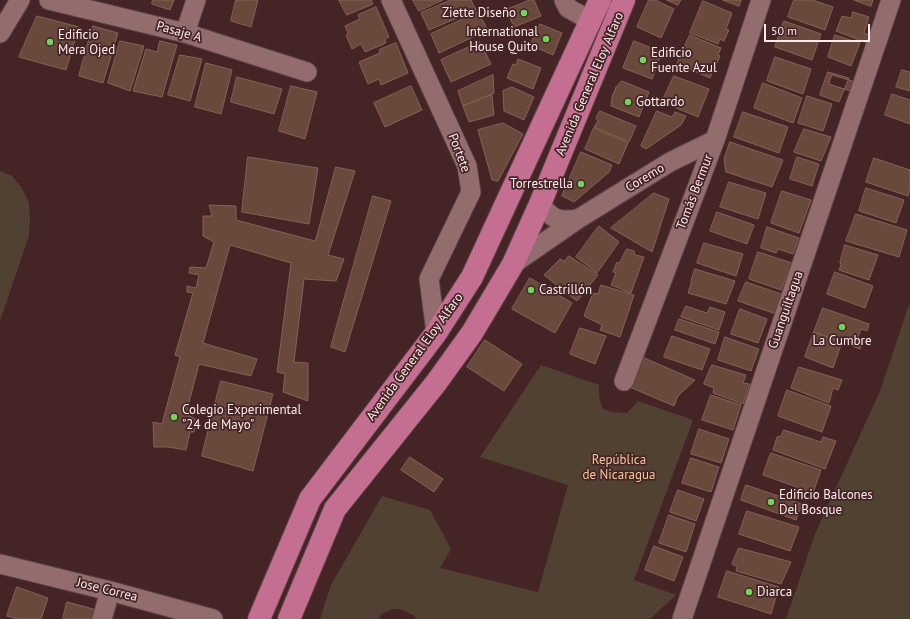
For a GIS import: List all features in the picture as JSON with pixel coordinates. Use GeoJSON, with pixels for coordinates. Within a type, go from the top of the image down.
{"type":"FeatureCollection","features":[{"type":"Feature","properties":{"kind":"main road","name":"Avenida General Eloy Alfaro"},"geometry":{"type":"LineString","coordinates":[[259,619],[310,499],[436,333],[472,277],[600,0]]}},
{"type":"Feature","properties":{"kind":"main road","name":"Avenida General Eloy Alfaro"},"geometry":{"type":"LineString","coordinates":[[289,619],[335,509],[436,383],[472,333],[513,264],[540,204],[624,0]]}},
{"type":"Feature","properties":{"kind":"street"},"geometry":{"type":"LineString","coordinates":[[0,33],[20,0]]}},
{"type":"Feature","properties":{"kind":"street","name":"Pasaje A"},"geometry":{"type":"LineString","coordinates":[[49,0],[185,33],[307,72]]}},
{"type":"Feature","properties":{"kind":"street"},"geometry":{"type":"LineString","coordinates":[[185,33],[196,0]]}},
{"type":"Feature","properties":{"kind":"street","name":"Portete"},"geometry":{"type":"LineString","coordinates":[[391,0],[468,166],[471,192],[429,279],[436,333]]}},
{"type":"Feature","properties":{"kind":"street"},"geometry":{"type":"LineString","coordinates":[[564,0],[568,8],[591,20]]}},
{"type":"Feature","properties":{"kind":"street","name":"Tomás Bermur"},"geometry":{"type":"LineString","coordinates":[[624,381],[715,140],[761,0]]}},
{"type":"Feature","properties":{"kind":"street","name":"Guanguiltagua"},"geometry":{"type":"LineString","coordinates":[[682,619],[891,0]]}},
{"type":"Feature","properties":{"kind":"street","name":"Coremo"},"geometry":{"type":"LineString","coordinates":[[513,264],[578,219],[670,162],[715,140]]}},
{"type":"Feature","properties":{"kind":"street"},"geometry":{"type":"LineString","coordinates":[[540,204],[549,216],[565,221],[578,219]]}},
{"type":"Feature","properties":{"kind":"street","name":"Jose Correa"},"geometry":{"type":"LineString","coordinates":[[0,564],[110,590],[213,619]]}},
{"type":"Feature","properties":{"kind":"street"},"geometry":{"type":"LineString","coordinates":[[102,619],[110,590]]}},
{"type":"Feature","properties":{"kind":"street"},"geometry":{"type":"LineString","coordinates":[[668,619],[689,597]]}},
{"type":"Feature","properties":{"kind":"green space"},"geometry":{"type":"Polygon","coordinates":[[[0,171],[12,176],[22,188],[29,203],[30,218],[29,236],[0,321],[0,171]]]}},
{"type":"Feature","properties":{"kind":"green space"},"geometry":{"type":"Polygon","coordinates":[[[910,302],[910,619],[786,619],[815,534],[880,391],[910,302]]]}},
{"type":"Feature","properties":{"kind":"green space","name":"República de Nicaragua"},"geometry":{"type":"Polygon","coordinates":[[[541,365],[599,385],[599,397],[603,409],[612,412],[627,413],[638,401],[693,420],[634,580],[676,595],[650,619],[416,619],[415,616],[405,611],[394,609],[380,615],[379,619],[320,619],[331,585],[382,496],[430,510],[451,549],[440,568],[538,592],[568,485],[480,457],[541,365]]]}},
{"type":"Feature","properties":{"kind":"building"},"geometry":{"type":"Polygon","coordinates":[[[153,0],[174,0],[170,10],[152,4],[153,0]]]}},
{"type":"Feature","properties":{"kind":"building"},"geometry":{"type":"Polygon","coordinates":[[[236,0],[258,0],[251,27],[231,21],[236,0]]]}},
{"type":"Feature","properties":{"kind":"building"},"geometry":{"type":"Polygon","coordinates":[[[339,0],[371,0],[373,4],[347,15],[339,0]]]}},
{"type":"Feature","properties":{"kind":"building"},"geometry":{"type":"Polygon","coordinates":[[[413,0],[443,0],[419,11],[413,0]]]}},
{"type":"Feature","properties":{"kind":"building"},"geometry":{"type":"Polygon","coordinates":[[[451,0],[471,0],[476,10],[429,30],[421,13],[451,0]]]}},
{"type":"Feature","properties":{"kind":"building","name":"Ziette Diseño"},"geometry":{"type":"Polygon","coordinates":[[[530,0],[534,0],[541,16],[514,27],[506,10],[530,0]]]}},
{"type":"Feature","properties":{"kind":"building"},"geometry":{"type":"Polygon","coordinates":[[[649,0],[655,0],[674,9],[661,38],[637,27],[649,0]]]}},
{"type":"Feature","properties":{"kind":"building"},"geometry":{"type":"Polygon","coordinates":[[[667,0],[681,0],[678,5],[667,0]]]}},
{"type":"Feature","properties":{"kind":"building"},"geometry":{"type":"Polygon","coordinates":[[[723,0],[741,0],[739,6],[723,0]]]}},
{"type":"Feature","properties":{"kind":"building"},"geometry":{"type":"Polygon","coordinates":[[[794,0],[812,0],[833,7],[825,30],[788,17],[794,0]]]}},
{"type":"Feature","properties":{"kind":"building"},"geometry":{"type":"Polygon","coordinates":[[[854,0],[873,0],[871,6],[854,0]]]}},
{"type":"Feature","properties":{"kind":"building"},"geometry":{"type":"Polygon","coordinates":[[[703,1],[732,13],[726,29],[729,30],[724,41],[720,39],[718,44],[690,33],[703,1]]]}},
{"type":"Feature","properties":{"kind":"building"},"geometry":{"type":"Polygon","coordinates":[[[376,7],[389,37],[385,39],[386,43],[365,52],[361,44],[352,49],[346,35],[348,33],[345,26],[360,19],[358,15],[376,7]]]}},
{"type":"Feature","properties":{"kind":"building"},"geometry":{"type":"Polygon","coordinates":[[[478,12],[488,30],[439,53],[431,34],[478,12]]]}},
{"type":"Feature","properties":{"kind":"building"},"geometry":{"type":"Polygon","coordinates":[[[853,12],[869,17],[864,33],[870,35],[867,43],[836,31],[842,16],[851,18],[853,12]]]}},
{"type":"Feature","properties":{"kind":"building","name":"Edificio Mera Ojed"},"geometry":{"type":"Polygon","coordinates":[[[37,16],[79,27],[66,70],[19,57],[37,16]]]}},
{"type":"Feature","properties":{"kind":"building"},"geometry":{"type":"Polygon","coordinates":[[[784,21],[821,34],[812,60],[775,47],[784,21]]]}},
{"type":"Feature","properties":{"kind":"building","name":"International House Quito"},"geometry":{"type":"Polygon","coordinates":[[[540,24],[562,33],[553,55],[530,45],[540,24]]]}},
{"type":"Feature","properties":{"kind":"building"},"geometry":{"type":"Polygon","coordinates":[[[93,26],[118,33],[103,83],[79,76],[93,26]]]}},
{"type":"Feature","properties":{"kind":"building"},"geometry":{"type":"Polygon","coordinates":[[[690,35],[721,48],[718,55],[720,56],[710,78],[677,64],[690,35]]]}},
{"type":"Feature","properties":{"kind":"building"},"geometry":{"type":"Polygon","coordinates":[[[835,35],[860,43],[851,66],[828,57],[835,35]]]}},
{"type":"Feature","properties":{"kind":"building"},"geometry":{"type":"Polygon","coordinates":[[[120,41],[144,46],[130,91],[108,83],[120,41]]]}},
{"type":"Feature","properties":{"kind":"building"},"geometry":{"type":"Polygon","coordinates":[[[160,41],[177,45],[162,97],[133,91],[146,49],[157,52],[160,41]]]}},
{"type":"Feature","properties":{"kind":"building","name":"Edificio Fuente Azul"},"geometry":{"type":"Polygon","coordinates":[[[634,41],[662,52],[652,79],[623,68],[634,41]]]}},
{"type":"Feature","properties":{"kind":"building"},"geometry":{"type":"Polygon","coordinates":[[[480,42],[491,64],[451,82],[441,60],[480,42]]]}},
{"type":"Feature","properties":{"kind":"building"},"geometry":{"type":"Polygon","coordinates":[[[396,43],[408,73],[381,85],[379,79],[368,84],[359,62],[380,53],[379,50],[396,43]]]}},
{"type":"Feature","properties":{"kind":"building"},"geometry":{"type":"Polygon","coordinates":[[[180,55],[202,59],[190,101],[168,95],[180,55]]]}},
{"type":"Feature","properties":{"kind":"building"},"geometry":{"type":"Polygon","coordinates":[[[775,57],[811,69],[803,94],[767,81],[775,57]]]}},
{"type":"Feature","properties":{"kind":"building"},"geometry":{"type":"Polygon","coordinates":[[[518,59],[541,68],[533,89],[507,78],[513,64],[516,65],[518,59]]]}},
{"type":"Feature","properties":{"kind":"building"},"geometry":{"type":"Polygon","coordinates":[[[206,63],[232,70],[221,114],[195,107],[206,63]]]}},
{"type":"Feature","properties":{"kind":"building"},"geometry":{"type":"Polygon","coordinates":[[[902,70],[910,72],[910,91],[896,87],[902,70]]]}},
{"type":"Feature","properties":{"kind":"building"},"geometry":{"type":"Polygon","coordinates":[[[828,72],[849,78],[839,102],[820,95],[828,72]]]}},
{"type":"Feature","properties":{"kind":"building"},"geometry":{"type":"Polygon","coordinates":[[[493,75],[494,93],[463,106],[458,91],[493,75]]]}},
{"type":"Feature","properties":{"kind":"building"},"geometry":{"type":"Polygon","coordinates":[[[832,75],[856,82],[853,92],[829,84],[832,75]]]}},
{"type":"Feature","properties":{"kind":"building"},"geometry":{"type":"Polygon","coordinates":[[[674,76],[709,89],[698,117],[662,102],[674,76]]]}},
{"type":"Feature","properties":{"kind":"building"},"geometry":{"type":"Polygon","coordinates":[[[237,77],[282,89],[274,114],[231,102],[237,77]]]}},
{"type":"Feature","properties":{"kind":"building","name":"Gottardo"},"geometry":{"type":"Polygon","coordinates":[[[622,81],[649,92],[639,117],[611,106],[612,97],[616,87],[622,81]]]}},
{"type":"Feature","properties":{"kind":"building"},"geometry":{"type":"Polygon","coordinates":[[[763,83],[802,98],[793,123],[754,108],[763,83]]]}},
{"type":"Feature","properties":{"kind":"building"},"geometry":{"type":"Polygon","coordinates":[[[291,86],[317,92],[305,139],[279,131],[291,86]]]}},
{"type":"Feature","properties":{"kind":"building"},"geometry":{"type":"Polygon","coordinates":[[[411,86],[422,110],[385,127],[374,103],[411,86]]]}},
{"type":"Feature","properties":{"kind":"building"},"geometry":{"type":"Polygon","coordinates":[[[512,87],[534,97],[524,120],[504,111],[503,91],[512,87]]]}},
{"type":"Feature","properties":{"kind":"building"},"geometry":{"type":"Polygon","coordinates":[[[892,94],[910,100],[910,124],[885,115],[892,94]]]}},
{"type":"Feature","properties":{"kind":"building"},"geometry":{"type":"Polygon","coordinates":[[[492,95],[494,115],[469,122],[463,106],[492,95]]]}},
{"type":"Feature","properties":{"kind":"building"},"geometry":{"type":"Polygon","coordinates":[[[807,96],[832,104],[823,131],[798,123],[807,96]]]}},
{"type":"Feature","properties":{"kind":"building"},"geometry":{"type":"Polygon","coordinates":[[[600,111],[636,126],[629,142],[594,127],[598,121],[596,118],[600,111]]]}},
{"type":"Feature","properties":{"kind":"building"},"geometry":{"type":"Polygon","coordinates":[[[657,111],[672,117],[675,112],[686,116],[681,125],[646,149],[641,146],[657,111]]]}},
{"type":"Feature","properties":{"kind":"building"},"geometry":{"type":"Polygon","coordinates":[[[743,112],[788,127],[779,153],[734,137],[743,112]]]}},
{"type":"Feature","properties":{"kind":"building"},"geometry":{"type":"Polygon","coordinates":[[[503,123],[523,134],[498,181],[492,180],[478,130],[503,123]]]}},
{"type":"Feature","properties":{"kind":"building"},"geometry":{"type":"Polygon","coordinates":[[[594,128],[628,143],[619,164],[585,149],[594,128]]]}},
{"type":"Feature","properties":{"kind":"building"},"geometry":{"type":"Polygon","coordinates":[[[804,129],[831,137],[821,161],[794,152],[804,129]]]}},
{"type":"Feature","properties":{"kind":"building"},"geometry":{"type":"Polygon","coordinates":[[[730,142],[783,160],[772,187],[726,172],[724,160],[730,142]]]}},
{"type":"Feature","properties":{"kind":"building","name":"Torrestrella"},"geometry":{"type":"Polygon","coordinates":[[[581,152],[612,165],[609,172],[574,202],[562,196],[581,152]]]}},
{"type":"Feature","properties":{"kind":"building"},"geometry":{"type":"Polygon","coordinates":[[[248,157],[318,168],[309,224],[242,212],[248,157]]]}},
{"type":"Feature","properties":{"kind":"building"},"geometry":{"type":"Polygon","coordinates":[[[797,157],[819,164],[812,186],[790,179],[797,157]]]}},
{"type":"Feature","properties":{"kind":"building"},"geometry":{"type":"Polygon","coordinates":[[[874,158],[910,170],[910,190],[908,196],[866,182],[874,158]]]}},
{"type":"Feature","properties":{"kind":"building"},"geometry":{"type":"Polygon","coordinates":[[[336,167],[355,171],[328,255],[344,259],[336,281],[304,279],[294,362],[308,363],[308,401],[283,392],[285,374],[277,372],[291,263],[230,245],[203,343],[257,359],[251,376],[199,364],[186,414],[197,420],[194,432],[190,432],[186,450],[168,447],[154,447],[153,422],[162,424],[180,357],[175,355],[193,293],[187,292],[187,286],[196,288],[199,275],[189,273],[190,267],[206,268],[214,242],[203,236],[203,216],[212,216],[209,205],[236,206],[236,220],[315,241],[336,167]]]}},
{"type":"Feature","properties":{"kind":"building"},"geometry":{"type":"Polygon","coordinates":[[[729,182],[766,193],[758,219],[720,207],[729,182]]]}},
{"type":"Feature","properties":{"kind":"building"},"geometry":{"type":"Polygon","coordinates":[[[866,188],[904,200],[896,223],[859,211],[866,188]]]}},
{"type":"Feature","properties":{"kind":"building"},"geometry":{"type":"Polygon","coordinates":[[[782,191],[811,200],[799,233],[771,223],[782,191]]]}},
{"type":"Feature","properties":{"kind":"building"},"geometry":{"type":"Polygon","coordinates":[[[654,193],[669,199],[652,252],[611,228],[654,193]]]}},
{"type":"Feature","properties":{"kind":"building"},"geometry":{"type":"Polygon","coordinates":[[[373,196],[391,201],[345,352],[331,347],[373,196]]]}},
{"type":"Feature","properties":{"kind":"building"},"geometry":{"type":"Polygon","coordinates":[[[717,212],[754,225],[747,244],[710,231],[717,212]]]}},
{"type":"Feature","properties":{"kind":"building"},"geometry":{"type":"Polygon","coordinates":[[[856,214],[907,230],[899,257],[846,241],[856,214]]]}},
{"type":"Feature","properties":{"kind":"building"},"geometry":{"type":"Polygon","coordinates":[[[599,226],[619,242],[597,273],[576,257],[599,226]]]}},
{"type":"Feature","properties":{"kind":"building"},"geometry":{"type":"Polygon","coordinates":[[[767,227],[799,238],[793,254],[778,249],[776,253],[761,248],[767,227]]]}},
{"type":"Feature","properties":{"kind":"building"},"geometry":{"type":"Polygon","coordinates":[[[704,243],[743,254],[736,276],[697,263],[704,243]]]}},
{"type":"Feature","properties":{"kind":"building"},"geometry":{"type":"Polygon","coordinates":[[[845,245],[878,255],[869,280],[839,270],[845,245]]]}},
{"type":"Feature","properties":{"kind":"building"},"geometry":{"type":"Polygon","coordinates":[[[627,249],[634,251],[635,255],[644,257],[631,293],[611,285],[616,273],[613,272],[617,262],[619,263],[627,249]]]}},
{"type":"Feature","properties":{"kind":"building"},"geometry":{"type":"Polygon","coordinates":[[[758,252],[792,263],[781,290],[749,279],[758,252]]]}},
{"type":"Feature","properties":{"kind":"building"},"geometry":{"type":"Polygon","coordinates":[[[569,256],[598,275],[577,301],[544,275],[560,259],[564,261],[569,256]]]}},
{"type":"Feature","properties":{"kind":"building"},"geometry":{"type":"Polygon","coordinates":[[[695,269],[735,281],[726,304],[688,293],[695,269]]]}},
{"type":"Feature","properties":{"kind":"building"},"geometry":{"type":"Polygon","coordinates":[[[835,272],[873,286],[865,308],[827,294],[835,272]]]}},
{"type":"Feature","properties":{"kind":"building"},"geometry":{"type":"Polygon","coordinates":[[[530,278],[572,303],[555,333],[512,309],[530,278]]]}},
{"type":"Feature","properties":{"kind":"building"},"geometry":{"type":"Polygon","coordinates":[[[746,282],[784,295],[776,314],[738,301],[746,282]]]}},
{"type":"Feature","properties":{"kind":"building"},"geometry":{"type":"Polygon","coordinates":[[[601,285],[634,295],[620,337],[600,330],[602,325],[584,316],[593,293],[598,294],[601,285]]]}},
{"type":"Feature","properties":{"kind":"building"},"geometry":{"type":"Polygon","coordinates":[[[686,306],[707,313],[710,307],[725,312],[719,330],[681,317],[686,306]]]}},
{"type":"Feature","properties":{"kind":"building","name":"La Cumbre"},"geometry":{"type":"Polygon","coordinates":[[[823,308],[869,324],[867,331],[861,329],[858,337],[864,339],[860,349],[814,332],[823,308]]]}},
{"type":"Feature","properties":{"kind":"building"},"geometry":{"type":"Polygon","coordinates":[[[740,309],[767,319],[758,343],[731,334],[740,309]]]}},
{"type":"Feature","properties":{"kind":"building"},"geometry":{"type":"Polygon","coordinates":[[[679,319],[719,332],[715,344],[675,330],[679,319]]]}},
{"type":"Feature","properties":{"kind":"building"},"geometry":{"type":"Polygon","coordinates":[[[580,328],[606,336],[595,364],[570,354],[580,328]]]}},
{"type":"Feature","properties":{"kind":"building"},"geometry":{"type":"Polygon","coordinates":[[[814,332],[842,342],[833,368],[805,357],[814,332]]]}},
{"type":"Feature","properties":{"kind":"building"},"geometry":{"type":"Polygon","coordinates":[[[672,336],[710,349],[702,370],[664,357],[672,336]]]}},
{"type":"Feature","properties":{"kind":"building"},"geometry":{"type":"Polygon","coordinates":[[[725,337],[759,349],[751,371],[718,360],[725,337]]]}},
{"type":"Feature","properties":{"kind":"building"},"geometry":{"type":"Polygon","coordinates":[[[485,340],[522,364],[504,391],[467,367],[485,340]]]}},
{"type":"Feature","properties":{"kind":"building"},"geometry":{"type":"Polygon","coordinates":[[[642,357],[695,380],[678,396],[674,406],[632,388],[642,357]]]}},
{"type":"Feature","properties":{"kind":"building"},"geometry":{"type":"Polygon","coordinates":[[[712,365],[746,375],[743,383],[750,384],[743,404],[713,393],[714,388],[704,384],[712,365]]]}},
{"type":"Feature","properties":{"kind":"building"},"geometry":{"type":"Polygon","coordinates":[[[799,367],[842,380],[838,390],[833,388],[829,403],[791,388],[799,367]]]}},
{"type":"Feature","properties":{"kind":"building"},"geometry":{"type":"Polygon","coordinates":[[[221,381],[273,394],[253,471],[202,456],[221,381]]]}},
{"type":"Feature","properties":{"kind":"building"},"geometry":{"type":"Polygon","coordinates":[[[787,390],[831,406],[822,432],[778,416],[787,390]]]}},
{"type":"Feature","properties":{"kind":"building"},"geometry":{"type":"Polygon","coordinates":[[[711,395],[741,405],[733,430],[702,420],[711,395]]]}},
{"type":"Feature","properties":{"kind":"building"},"geometry":{"type":"Polygon","coordinates":[[[699,429],[729,439],[721,463],[691,454],[699,429]]]}},
{"type":"Feature","properties":{"kind":"building"},"geometry":{"type":"Polygon","coordinates":[[[784,430],[821,442],[823,437],[836,441],[825,469],[773,450],[777,437],[781,436],[784,430]]]}},
{"type":"Feature","properties":{"kind":"building"},"geometry":{"type":"Polygon","coordinates":[[[771,453],[821,470],[813,493],[763,475],[771,453]]]}},
{"type":"Feature","properties":{"kind":"building"},"geometry":{"type":"Polygon","coordinates":[[[410,457],[443,479],[434,492],[401,470],[410,457]]]}},
{"type":"Feature","properties":{"kind":"building"},"geometry":{"type":"Polygon","coordinates":[[[691,458],[719,467],[711,492],[682,483],[691,458]]]}},
{"type":"Feature","properties":{"kind":"building","name":"Edificio Balcones Del Bosque"},"geometry":{"type":"Polygon","coordinates":[[[746,485],[802,504],[796,520],[741,500],[746,485]]]}},
{"type":"Feature","properties":{"kind":"building"},"geometry":{"type":"Polygon","coordinates":[[[678,490],[704,499],[696,521],[670,512],[678,490]]]}},
{"type":"Feature","properties":{"kind":"building"},"geometry":{"type":"Polygon","coordinates":[[[747,511],[799,527],[790,551],[739,534],[747,511]]]}},
{"type":"Feature","properties":{"kind":"building"},"geometry":{"type":"Polygon","coordinates":[[[669,515],[695,524],[686,552],[659,543],[669,515]]]}},
{"type":"Feature","properties":{"kind":"building"},"geometry":{"type":"Polygon","coordinates":[[[654,546],[683,557],[674,581],[645,570],[654,546]]]}},
{"type":"Feature","properties":{"kind":"building"},"geometry":{"type":"Polygon","coordinates":[[[739,548],[791,562],[781,584],[736,571],[737,567],[732,564],[739,548]]]}},
{"type":"Feature","properties":{"kind":"building","name":"Diarca"},"geometry":{"type":"Polygon","coordinates":[[[727,571],[779,587],[771,614],[718,597],[727,571]]]}},
{"type":"Feature","properties":{"kind":"building"},"geometry":{"type":"Polygon","coordinates":[[[17,587],[48,598],[41,619],[18,619],[7,616],[17,587]]]}},
{"type":"Feature","properties":{"kind":"building"},"geometry":{"type":"Polygon","coordinates":[[[67,602],[97,610],[94,619],[63,619],[67,602]]]}},
{"type":"Feature","properties":{"kind":"place","name":"Ziette Diseño"},"geometry":{"type":"Point","coordinates":[524,13]}},
{"type":"Feature","properties":{"kind":"place","name":"International House Quito"},"geometry":{"type":"Point","coordinates":[546,39]}},
{"type":"Feature","properties":{"kind":"place","name":"Edificio Mera Ojed"},"geometry":{"type":"Point","coordinates":[50,42]}},
{"type":"Feature","properties":{"kind":"place","name":"Edificio Fuente Azul"},"geometry":{"type":"Point","coordinates":[643,60]}},
{"type":"Feature","properties":{"kind":"place","name":"Gottardo"},"geometry":{"type":"Point","coordinates":[628,102]}},
{"type":"Feature","properties":{"kind":"place","name":"Torrestrella"},"geometry":{"type":"Point","coordinates":[581,184]}},
{"type":"Feature","properties":{"kind":"place","name":"Castrillón"},"geometry":{"type":"Point","coordinates":[531,290]}},
{"type":"Feature","properties":{"kind":"place","name":"La Cumbre"},"geometry":{"type":"Point","coordinates":[842,327]}},
{"type":"Feature","properties":{"kind":"place","name":"Colegio Experimental \"24 de Mayo\""},"geometry":{"type":"Point","coordinates":[174,417]}},
{"type":"Feature","properties":{"kind":"place","name":"Edificio Balcones Del Bosque"},"geometry":{"type":"Point","coordinates":[771,502]}},
{"type":"Feature","properties":{"kind":"place","name":"Diarca"},"geometry":{"type":"Point","coordinates":[749,592]}}]}
